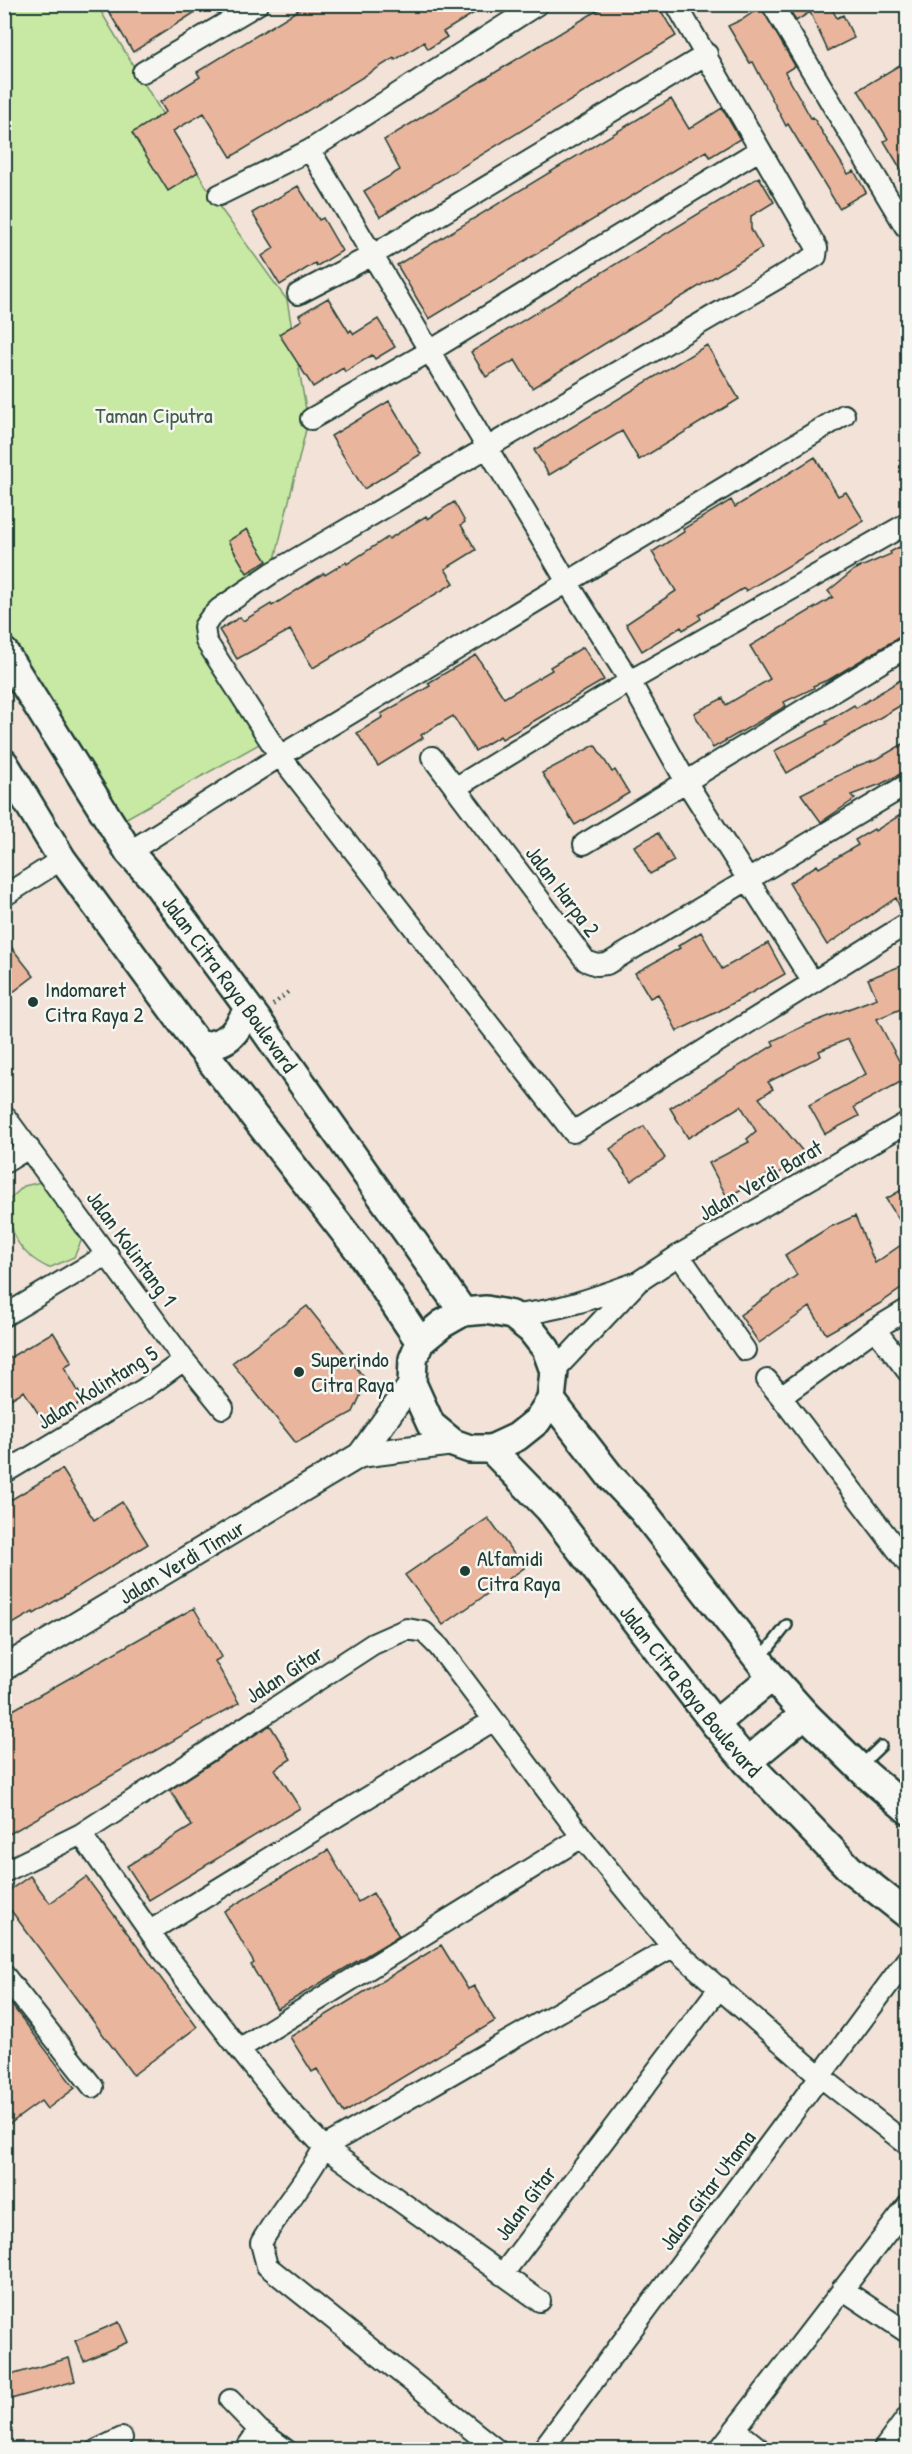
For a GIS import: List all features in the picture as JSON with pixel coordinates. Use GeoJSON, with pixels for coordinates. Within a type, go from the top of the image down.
{"type":"FeatureCollection","features":[{"type":"Feature","properties":{"kind":"main road","name":"Jalan Citra Raya Boulevard"},"geometry":{"type":"LineString","coordinates":[[4,652],[129,852],[153,880],[248,1009],[463,1312]]}},
{"type":"Feature","properties":{"kind":"main road"},"geometry":{"type":"LineString","coordinates":[[4,763],[62,860],[200,1047],[360,1252],[420,1342]]}},
{"type":"Feature","properties":{"kind":"main road"},"geometry":{"type":"LineString","coordinates":[[200,1047],[219,1044],[230,1038],[248,1009]]}},
{"type":"Feature","properties":{"kind":"main road"},"geometry":{"type":"LineString","coordinates":[[486,1310],[512,1315],[531,1330],[546,1349],[554,1371],[551,1400],[537,1421],[517,1437],[491,1449],[470,1449],[453,1443],[432,1425],[412,1383],[413,1359],[420,1342],[442,1324],[463,1312],[486,1310]]}},
{"type":"Feature","properties":{"kind":"main road"},"geometry":{"type":"LineString","coordinates":[[551,1400],[610,1476],[642,1510],[765,1669],[805,1714],[859,1767],[908,1810]]}},
{"type":"Feature","properties":{"kind":"main road","name":"Jalan Citra Raya Boulevard"},"geometry":{"type":"LineString","coordinates":[[491,1449],[549,1509],[747,1762],[850,1869],[908,1914]]}},
{"type":"Feature","properties":{"kind":"main road"},"geometry":{"type":"LineString","coordinates":[[715,1724],[765,1669]]}},
{"type":"Feature","properties":{"kind":"main road"},"geometry":{"type":"LineString","coordinates":[[747,1762],[805,1714]]}},
{"type":"Feature","properties":{"kind":"street"},"geometry":{"type":"LineString","coordinates":[[143,72],[258,4]]}},
{"type":"Feature","properties":{"kind":"street"},"geometry":{"type":"LineString","coordinates":[[219,195],[310,150],[538,4]]}},
{"type":"Feature","properties":{"kind":"street"},"geometry":{"type":"LineString","coordinates":[[676,4],[707,54],[759,150],[817,248],[816,256],[272,573],[219,609],[204,627],[203,634],[214,655],[280,756],[573,1132],[908,923]]}},
{"type":"Feature","properties":{"kind":"street"},"geometry":{"type":"LineString","coordinates":[[772,4],[905,226]]}},
{"type":"Feature","properties":{"kind":"street"},"geometry":{"type":"LineString","coordinates":[[298,294],[373,255],[707,54]]}},
{"type":"Feature","properties":{"kind":"street"},"geometry":{"type":"LineString","coordinates":[[310,150],[567,582],[630,681],[685,780],[812,981]]}},
{"type":"Feature","properties":{"kind":"street"},"geometry":{"type":"LineString","coordinates":[[311,419],[430,351],[759,150]]}},
{"type":"Feature","properties":{"kind":"street"},"geometry":{"type":"LineString","coordinates":[[129,852],[280,756],[844,415]]}},
{"type":"Feature","properties":{"kind":"street"},"geometry":{"type":"LineString","coordinates":[[455,788],[630,681],[908,523]]}},
{"type":"Feature","properties":{"kind":"street"},"geometry":{"type":"LineString","coordinates":[[584,844],[685,780],[908,646]]}},
{"type":"Feature","properties":{"kind":"street","name":"Jalan Harpa 2"},"geometry":{"type":"LineString","coordinates":[[432,757],[586,962],[597,965],[607,964],[908,784]]}},
{"type":"Feature","properties":{"kind":"street"},"geometry":{"type":"LineString","coordinates":[[4,896],[62,860]]}},
{"type":"Feature","properties":{"kind":"street","name":"Jalan Kolintang 1"},"geometry":{"type":"LineString","coordinates":[[4,1115],[184,1360],[222,1408]]}},
{"type":"Feature","properties":{"kind":"street","name":"Jalan Verdi Barat"},"geometry":{"type":"LineString","coordinates":[[554,1371],[638,1282],[679,1255],[908,1122]]}},
{"type":"Feature","properties":{"kind":"street"},"geometry":{"type":"LineString","coordinates":[[4,1162],[29,1148]]}},
{"type":"Feature","properties":{"kind":"street"},"geometry":{"type":"LineString","coordinates":[[4,1316],[108,1254]]}},
{"type":"Feature","properties":{"kind":"street"},"geometry":{"type":"LineString","coordinates":[[679,1255],[745,1350]]}},
{"type":"Feature","properties":{"kind":"street","name":"Jalan Verdi Barat"},"geometry":{"type":"LineString","coordinates":[[512,1315],[536,1314],[568,1306],[638,1282]]}},
{"type":"Feature","properties":{"kind":"street"},"geometry":{"type":"LineString","coordinates":[[780,1397],[875,1329],[908,1309]]}},
{"type":"Feature","properties":{"kind":"street"},"geometry":{"type":"LineString","coordinates":[[875,1329],[908,1372]]}},
{"type":"Feature","properties":{"kind":"street","name":"Jalan Kolintang 5"},"geometry":{"type":"LineString","coordinates":[[4,1473],[144,1389],[184,1360]]}},
{"type":"Feature","properties":{"kind":"street"},"geometry":{"type":"LineString","coordinates":[[767,1380],[908,1564]]}},
{"type":"Feature","properties":{"kind":"street","name":"Jalan Verdi Timur"},"geometry":{"type":"LineString","coordinates":[[4,1668],[360,1455],[412,1383]]}},
{"type":"Feature","properties":{"kind":"street","name":"Jalan Verdi Timur"},"geometry":{"type":"LineString","coordinates":[[360,1455],[453,1443]]}},
{"type":"Feature","properties":{"kind":"street","name":"Jalan Gitar"},"geometry":{"type":"LineString","coordinates":[[4,1872],[81,1834],[373,1644],[407,1629],[424,1632],[439,1647],[582,1837],[672,1947],[720,1986],[821,2077],[908,2145]]}},
{"type":"Feature","properties":{"kind":"street"},"geometry":{"type":"LineString","coordinates":[[150,1931],[494,1720]]}},
{"type":"Feature","properties":{"kind":"street","name":"Jalan Gitar"},"geometry":{"type":"LineString","coordinates":[[81,1834],[150,1931],[239,2049],[280,2100],[324,2147],[502,2275],[720,1986]]}},
{"type":"Feature","properties":{"kind":"street"},"geometry":{"type":"LineString","coordinates":[[239,2049],[582,1837]]}},
{"type":"Feature","properties":{"kind":"street"},"geometry":{"type":"LineString","coordinates":[[497,2450],[267,2266],[261,2243],[270,2225],[314,2167],[324,2147],[672,1947]]}},
{"type":"Feature","properties":{"kind":"street","name":"Jalan Gitar Utama"},"geometry":{"type":"LineString","coordinates":[[542,2450],[908,1958]]}},
{"type":"Feature","properties":{"kind":"street"},"geometry":{"type":"LineString","coordinates":[[4,1975],[93,2087]]}},
{"type":"Feature","properties":{"kind":"street"},"geometry":{"type":"LineString","coordinates":[[719,2450],[908,2205]]}},
{"type":"Feature","properties":{"kind":"street"},"geometry":{"type":"LineString","coordinates":[[502,2275],[540,2301]]}},
{"type":"Feature","properties":{"kind":"street"},"geometry":{"type":"LineString","coordinates":[[842,2289],[908,2333]]}},
{"type":"Feature","properties":{"kind":"street"},"geometry":{"type":"LineString","coordinates":[[230,2400],[259,2430],[286,2450]]}},
{"type":"Feature","properties":{"kind":"street"},"geometry":{"type":"LineString","coordinates":[[883,2450],[908,2416]]}},
{"type":"Feature","properties":{"kind":"street"},"geometry":{"type":"LineString","coordinates":[[735,2429],[761,2450]]}},
{"type":"Feature","properties":{"kind":"street"},"geometry":{"type":"LineString","coordinates":[[244,2450],[259,2430]]}},
{"type":"Feature","properties":{"kind":"street"},"geometry":{"type":"LineString","coordinates":[[97,2450],[122,2438]]}},
{"type":"Feature","properties":{"kind":"lane"},"geometry":{"type":"LineString","coordinates":[[765,1669],[787,1625]]}},
{"type":"Feature","properties":{"kind":"lane"},"geometry":{"type":"LineString","coordinates":[[859,1767],[881,1746]]}},
{"type":"Feature","properties":{"kind":"green space","name":"Taman Ciputra"},"geometry":{"type":"Polygon","coordinates":[[[4,5],[97,5],[213,198],[287,300],[308,421],[272,572],[220,610],[204,640],[263,742],[105,830],[5,653],[4,5]]]}},
{"type":"Feature","properties":{"kind":"green space"},"geometry":{"type":"Polygon","coordinates":[[[41,1182],[82,1239],[74,1257],[49,1268],[23,1249],[13,1232],[11,1222],[10,1199],[24,1186],[41,1182]]]}},
{"type":"Feature","properties":{"kind":"building"},"geometry":{"type":"Polygon","coordinates":[[[104,4],[208,4],[133,52],[104,4]]]}},
{"type":"Feature","properties":{"kind":"building"},"geometry":{"type":"Polygon","coordinates":[[[308,4],[489,4],[443,32],[447,37],[428,49],[424,42],[395,60],[394,58],[231,157],[204,113],[173,131],[198,172],[168,191],[132,133],[166,112],[160,102],[200,77],[197,72],[308,4]]]}},
{"type":"Feature","properties":{"kind":"building"},"geometry":{"type":"Polygon","coordinates":[[[608,4],[657,4],[676,36],[380,217],[364,191],[400,170],[384,140],[608,4]]]}},
{"type":"Feature","properties":{"kind":"building"},"geometry":{"type":"Polygon","coordinates":[[[786,4],[829,4],[837,18],[843,15],[854,38],[828,51],[810,12],[796,21],[786,4]]]}},
{"type":"Feature","properties":{"kind":"building"},"geometry":{"type":"Polygon","coordinates":[[[761,7],[795,66],[785,72],[811,118],[813,117],[848,174],[854,171],[866,192],[839,208],[788,124],[786,126],[753,62],[750,63],[728,26],[761,7]]]}},
{"type":"Feature","properties":{"kind":"building"},"geometry":{"type":"Polygon","coordinates":[[[908,60],[908,181],[884,141],[888,139],[858,90],[908,60]]]}},
{"type":"Feature","properties":{"kind":"building"},"geometry":{"type":"Polygon","coordinates":[[[671,99],[689,129],[722,108],[740,139],[710,157],[706,151],[429,319],[397,265],[671,99]]]}},
{"type":"Feature","properties":{"kind":"building"},"geometry":{"type":"Polygon","coordinates":[[[759,177],[774,202],[751,216],[751,229],[762,248],[532,388],[515,360],[486,377],[471,352],[759,177]]]}},
{"type":"Feature","properties":{"kind":"building"},"geometry":{"type":"Polygon","coordinates":[[[298,186],[319,220],[323,218],[342,251],[317,266],[315,263],[280,285],[262,256],[274,248],[252,213],[298,186]]]}},
{"type":"Feature","properties":{"kind":"building"},"geometry":{"type":"Polygon","coordinates":[[[328,298],[349,332],[351,330],[354,334],[378,319],[395,347],[375,359],[372,355],[345,372],[343,368],[313,387],[279,334],[302,320],[299,315],[328,298]]]}},
{"type":"Feature","properties":{"kind":"building"},"geometry":{"type":"Polygon","coordinates":[[[707,345],[739,399],[639,460],[622,431],[549,475],[534,450],[707,345]]]}},
{"type":"Feature","properties":{"kind":"building"},"geometry":{"type":"Polygon","coordinates":[[[389,401],[421,454],[364,489],[331,436],[389,401]]]}},
{"type":"Feature","properties":{"kind":"building"},"geometry":{"type":"Polygon","coordinates":[[[815,457],[838,496],[846,492],[864,521],[746,591],[744,588],[699,615],[701,619],[683,630],[681,627],[642,651],[626,624],[676,591],[652,552],[684,532],[683,529],[731,500],[735,507],[815,457]]]}},
{"type":"Feature","properties":{"kind":"building"},"geometry":{"type":"Polygon","coordinates":[[[454,502],[465,522],[461,525],[476,550],[445,569],[454,583],[313,668],[290,630],[237,659],[219,630],[240,617],[243,621],[271,604],[272,606],[324,573],[325,575],[346,562],[347,564],[388,537],[389,539],[426,516],[428,519],[454,502]]]}},
{"type":"Feature","properties":{"kind":"building"},"geometry":{"type":"Polygon","coordinates":[[[247,529],[267,561],[247,573],[228,541],[247,529]]]}},
{"type":"Feature","properties":{"kind":"building"},"geometry":{"type":"Polygon","coordinates":[[[908,542],[908,632],[830,679],[784,702],[786,706],[713,748],[694,713],[723,698],[726,705],[770,679],[750,646],[833,597],[828,591],[854,570],[891,554],[890,552],[908,542]]]}},
{"type":"Feature","properties":{"kind":"building"},"geometry":{"type":"Polygon","coordinates":[[[583,647],[604,680],[502,739],[500,736],[475,751],[453,716],[421,735],[423,738],[378,766],[357,733],[383,717],[381,714],[430,686],[428,683],[476,655],[504,698],[552,670],[550,667],[583,647]]]}},
{"type":"Feature","properties":{"kind":"building"},"geometry":{"type":"Polygon","coordinates":[[[908,675],[908,701],[787,773],[774,751],[827,724],[826,722],[854,705],[856,708],[908,675]]]}},
{"type":"Feature","properties":{"kind":"building"},"geometry":{"type":"Polygon","coordinates":[[[908,741],[908,770],[881,784],[851,795],[855,799],[821,822],[801,794],[857,766],[879,758],[908,741]]]}},
{"type":"Feature","properties":{"kind":"building"},"geometry":{"type":"Polygon","coordinates":[[[595,745],[612,772],[615,770],[629,793],[575,825],[542,773],[595,745]]]}},
{"type":"Feature","properties":{"kind":"building"},"geometry":{"type":"Polygon","coordinates":[[[908,810],[908,850],[899,855],[908,875],[908,911],[902,913],[896,898],[827,945],[789,883],[817,865],[819,868],[858,845],[855,840],[874,829],[875,831],[908,810]]]}},
{"type":"Feature","properties":{"kind":"building"},"geometry":{"type":"Polygon","coordinates":[[[658,833],[674,861],[650,874],[634,846],[658,833]]]}},
{"type":"Feature","properties":{"kind":"building"},"geometry":{"type":"Polygon","coordinates":[[[701,932],[722,969],[768,943],[785,974],[719,1011],[677,1031],[658,994],[650,998],[635,973],[680,948],[678,946],[701,932]]]}},
{"type":"Feature","properties":{"kind":"building"},"geometry":{"type":"Polygon","coordinates":[[[4,938],[34,976],[4,999],[4,938]]]}},
{"type":"Feature","properties":{"kind":"building"},"geometry":{"type":"Polygon","coordinates":[[[908,963],[908,1006],[877,1019],[908,1078],[854,1107],[859,1116],[825,1134],[809,1105],[866,1074],[848,1039],[819,1051],[821,1056],[768,1082],[773,1089],[759,1098],[804,1153],[777,1175],[774,1172],[727,1197],[709,1163],[749,1142],[747,1139],[756,1131],[741,1106],[688,1138],[670,1108],[774,1045],[772,1041],[806,1025],[877,998],[868,979],[908,963]]]}},
{"type":"Feature","properties":{"kind":"building"},"geometry":{"type":"Polygon","coordinates":[[[644,1126],[665,1158],[631,1181],[610,1149],[644,1126]]]}},
{"type":"Feature","properties":{"kind":"building"},"geometry":{"type":"Polygon","coordinates":[[[908,1186],[908,1234],[886,1199],[908,1186]]]}},
{"type":"Feature","properties":{"kind":"building"},"geometry":{"type":"Polygon","coordinates":[[[855,1216],[875,1263],[901,1245],[908,1255],[908,1284],[879,1304],[826,1334],[810,1307],[759,1343],[740,1315],[797,1275],[785,1255],[828,1228],[855,1216]]]}},
{"type":"Feature","properties":{"kind":"building","name":"Superindo Citra Raya"},"geometry":{"type":"Polygon","coordinates":[[[307,1306],[367,1381],[353,1412],[296,1443],[232,1363],[307,1306]]]}},
{"type":"Feature","properties":{"kind":"building"},"geometry":{"type":"Polygon","coordinates":[[[53,1332],[72,1362],[64,1367],[84,1401],[45,1424],[24,1391],[4,1403],[4,1361],[53,1332]]]}},
{"type":"Feature","properties":{"kind":"building"},"geometry":{"type":"Polygon","coordinates":[[[62,1469],[94,1520],[122,1502],[148,1544],[34,1614],[33,1612],[4,1629],[4,1504],[62,1469]]]}},
{"type":"Feature","properties":{"kind":"building","name":"Alfamidi Citra Raya"},"geometry":{"type":"Polygon","coordinates":[[[488,1518],[524,1568],[443,1625],[405,1575],[488,1518]]]}},
{"type":"Feature","properties":{"kind":"building"},"geometry":{"type":"Polygon","coordinates":[[[194,1608],[222,1657],[215,1661],[239,1703],[4,1837],[4,1715],[194,1608]]]}},
{"type":"Feature","properties":{"kind":"building"},"geometry":{"type":"Polygon","coordinates":[[[270,1725],[291,1759],[275,1769],[300,1808],[149,1900],[127,1866],[192,1826],[170,1790],[270,1725]]]}},
{"type":"Feature","properties":{"kind":"building"},"geometry":{"type":"Polygon","coordinates":[[[328,1850],[358,1902],[373,1893],[399,1936],[277,2009],[251,1965],[254,1963],[224,1911],[328,1850]]]}},
{"type":"Feature","properties":{"kind":"building"},"geometry":{"type":"Polygon","coordinates":[[[30,1876],[50,1903],[86,1877],[197,2027],[133,2075],[4,1901],[4,1894],[30,1876]]]}},
{"type":"Feature","properties":{"kind":"building"},"geometry":{"type":"Polygon","coordinates":[[[441,1945],[468,1989],[474,1986],[495,2021],[344,2113],[317,2069],[312,2072],[290,2037],[441,1945]]]}},
{"type":"Feature","properties":{"kind":"building"},"geometry":{"type":"Polygon","coordinates":[[[4,1995],[75,2088],[47,2109],[41,2101],[4,2128],[4,1995]]]}},
{"type":"Feature","properties":{"kind":"building"},"geometry":{"type":"Polygon","coordinates":[[[119,2322],[128,2342],[84,2361],[75,2341],[119,2322]]]}},
{"type":"Feature","properties":{"kind":"building"},"geometry":{"type":"Polygon","coordinates":[[[69,2358],[75,2381],[4,2401],[4,2377],[69,2358]]]}},
{"type":"Feature","properties":{"kind":"place","name":"Indomaret Citra Raya 2"},"geometry":{"type":"Point","coordinates":[33,1002]}},
{"type":"Feature","properties":{"kind":"place","name":"Superindo Citra Raya"},"geometry":{"type":"Point","coordinates":[299,1372]}},
{"type":"Feature","properties":{"kind":"place","name":"Alfamidi Citra Raya"},"geometry":{"type":"Point","coordinates":[465,1571]}}]}
